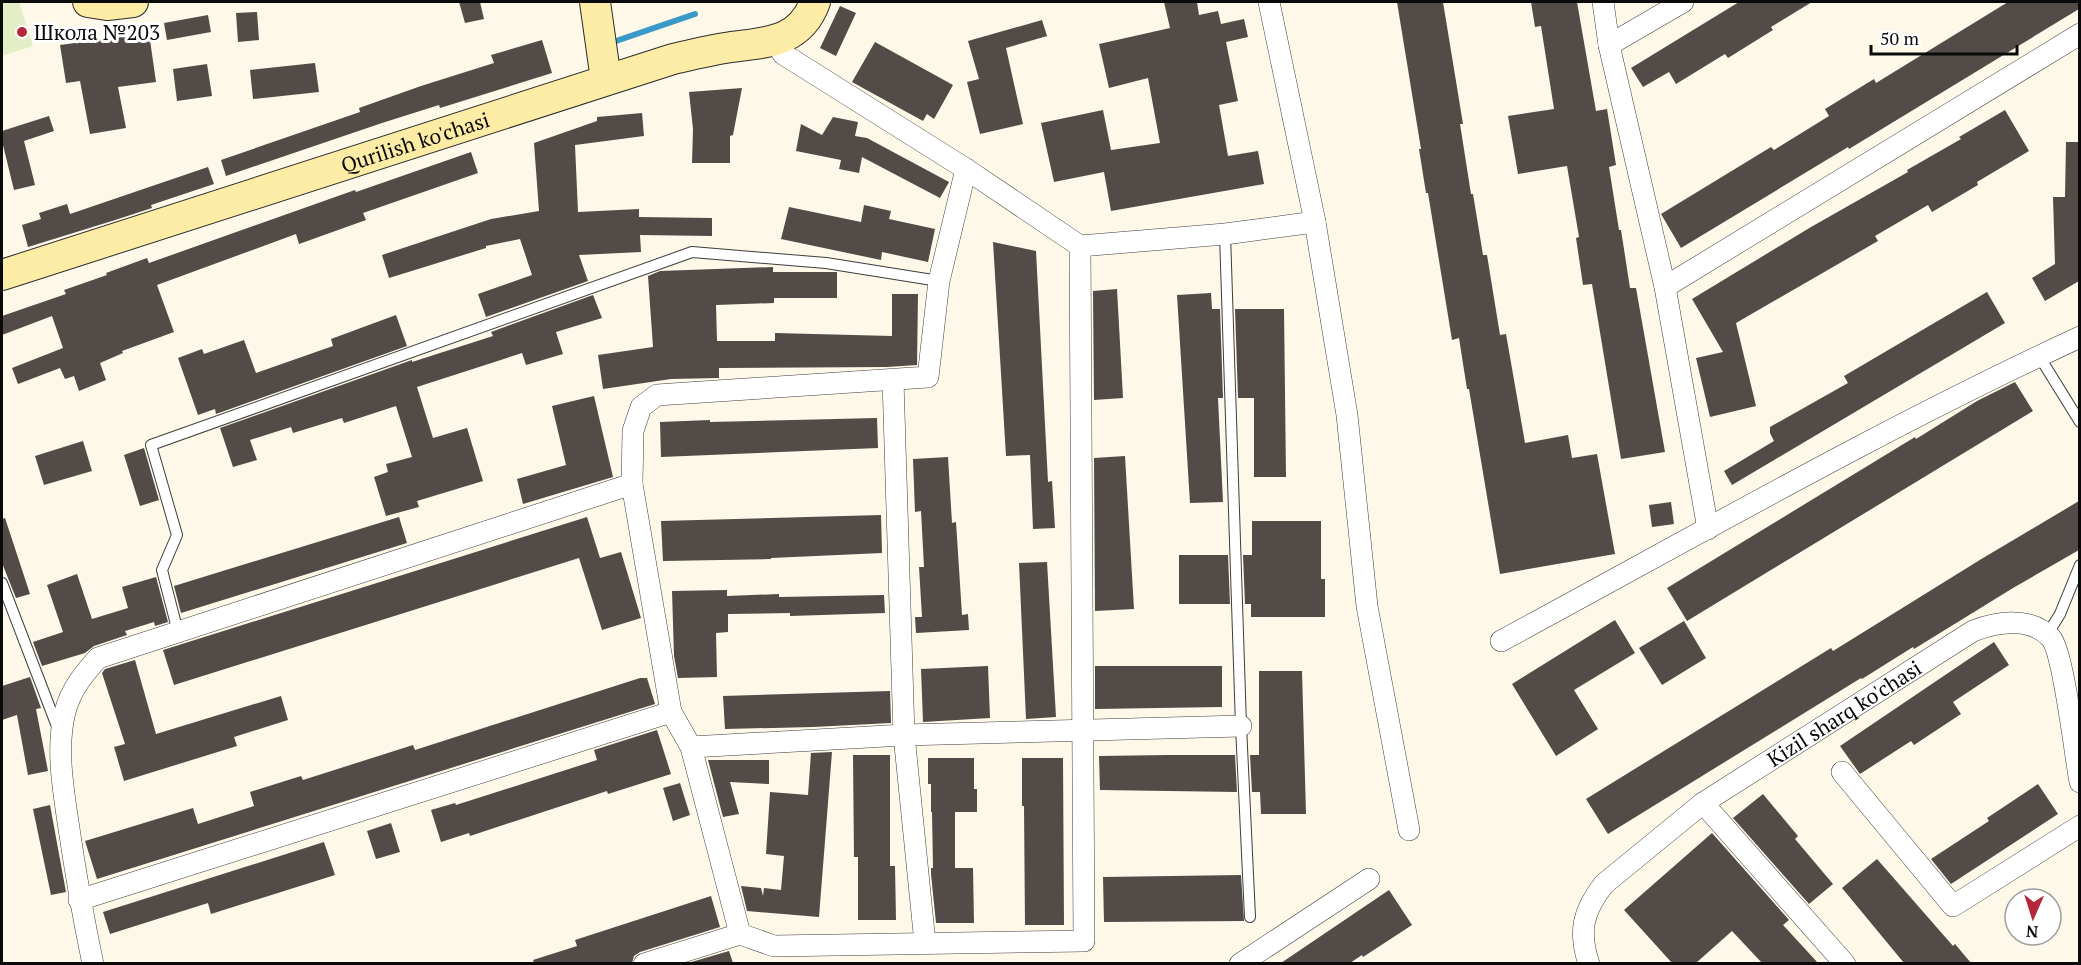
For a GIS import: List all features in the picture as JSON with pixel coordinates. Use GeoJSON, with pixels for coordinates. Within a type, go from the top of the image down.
{"type":"FeatureCollection","features":[{"type":"Feature","properties":{"kind":"street"},"geometry":{"type":"LineString","coordinates":[[88,2],[107,5],[133,2]]}},
{"type":"Feature","properties":{"kind":"street"},"geometry":{"type":"LineString","coordinates":[[596,2],[606,80]]}},
{"type":"Feature","properties":{"kind":"street","name":"Qurilish ko'chasi"},"geometry":{"type":"LineString","coordinates":[[2,275],[674,59],[776,41],[790,35],[804,22],[815,2]]}},
{"type":"Feature","properties":{"kind":"street"},"geometry":{"type":"LineString","coordinates":[[1269,2],[1314,222],[1347,415],[1367,606],[1409,830]]}},
{"type":"Feature","properties":{"kind":"street"},"geometry":{"type":"LineString","coordinates":[[1603,2],[1609,45],[1665,287],[1708,529]]}},
{"type":"Feature","properties":{"kind":"street"},"geometry":{"type":"LineString","coordinates":[[1609,45],[1683,2]]}},
{"type":"Feature","properties":{"kind":"street"},"geometry":{"type":"LineString","coordinates":[[1665,287],[2079,34]]}},
{"type":"Feature","properties":{"kind":"street"},"geometry":{"type":"LineString","coordinates":[[776,41],[783,54],[966,169],[1080,246],[1225,234],[1314,222]]}},
{"type":"Feature","properties":{"kind":"street"},"geometry":{"type":"LineString","coordinates":[[966,169],[939,281],[928,377],[657,395],[641,407],[633,430],[632,484],[671,712],[692,747],[740,934],[775,955],[925,943],[1084,941],[1080,246]]}},
{"type":"Feature","properties":{"kind":"street"},"geometry":{"type":"LineString","coordinates":[[1500,641],[1817,468],[2079,338]]}},
{"type":"Feature","properties":{"kind":"street"},"geometry":{"type":"LineString","coordinates":[[893,380],[904,735],[925,943]]}},
{"type":"Feature","properties":{"kind":"street"},"geometry":{"type":"LineString","coordinates":[[93,963],[79,900],[63,786],[61,738],[65,712],[77,681],[98,658],[632,484]]}},
{"type":"Feature","properties":{"kind":"street","name":"Kizil sharq ko'chasi"},"geometry":{"type":"LineString","coordinates":[[1589,963],[1582,934],[1584,921],[1595,895],[1604,884],[1703,803],[1973,631],[2000,623],[2014,623],[2028,625],[2047,635]]}},
{"type":"Feature","properties":{"kind":"street"},"geometry":{"type":"LineString","coordinates":[[2047,635],[2052,639],[2061,663],[2079,782]]}},
{"type":"Feature","properties":{"kind":"street"},"geometry":{"type":"LineString","coordinates":[[79,900],[671,712]]}},
{"type":"Feature","properties":{"kind":"street"},"geometry":{"type":"LineString","coordinates":[[692,747],[904,735],[1241,726]]}},
{"type":"Feature","properties":{"kind":"street"},"geometry":{"type":"LineString","coordinates":[[1842,772],[1953,906],[2079,826]]}},
{"type":"Feature","properties":{"kind":"street"},"geometry":{"type":"LineString","coordinates":[[1703,803],[1845,963]]}},
{"type":"Feature","properties":{"kind":"street"},"geometry":{"type":"LineString","coordinates":[[1240,963],[1369,879]]}},
{"type":"Feature","properties":{"kind":"street"},"geometry":{"type":"LineString","coordinates":[[644,963],[740,934]]}},
{"type":"Feature","properties":{"kind":"lane"},"geometry":{"type":"LineString","coordinates":[[1225,234],[1241,726],[1250,917]]}},
{"type":"Feature","properties":{"kind":"lane"},"geometry":{"type":"LineString","coordinates":[[178,632],[162,570],[177,535],[151,445],[692,252],[826,263],[939,281]]}},
{"type":"Feature","properties":{"kind":"lane"},"geometry":{"type":"LineString","coordinates":[[2039,356],[2079,422]]}},
{"type":"Feature","properties":{"kind":"lane"},"geometry":{"type":"LineString","coordinates":[[2047,635],[2060,614],[2079,566]]}},
{"type":"Feature","properties":{"kind":"lane"},"geometry":{"type":"LineString","coordinates":[[2,583],[61,738]]}},
{"type":"Feature","properties":{"kind":"green space"},"geometry":{"type":"Polygon","coordinates":[[[2,2],[19,2],[33,46],[2,56],[2,2]]]}},
{"type":"Feature","properties":{"kind":"building"},"geometry":{"type":"Polygon","coordinates":[[[459,2],[480,2],[484,19],[465,23],[459,2]]]}},
{"type":"Feature","properties":{"kind":"building"},"geometry":{"type":"Polygon","coordinates":[[[1164,2],[1197,2],[1199,15],[1218,11],[1221,24],[1244,19],[1248,37],[1226,42],[1238,101],[1219,105],[1228,156],[1258,151],[1264,184],[1111,211],[1104,172],[1054,182],[1041,123],[1103,110],[1111,150],[1160,143],[1148,78],[1109,88],[1099,44],[1170,28],[1164,2]]]}},
{"type":"Feature","properties":{"kind":"building"},"geometry":{"type":"Polygon","coordinates":[[[1397,2],[1443,2],[1463,124],[1460,124],[1471,194],[1473,194],[1483,255],[1487,255],[1500,335],[1506,334],[1525,443],[1568,435],[1572,458],[1597,454],[1615,554],[1500,574],[1459,338],[1452,340],[1428,193],[1426,193],[1397,2]]]}},
{"type":"Feature","properties":{"kind":"building"},"geometry":{"type":"Polygon","coordinates":[[[1531,2],[1577,2],[1596,111],[1607,109],[1616,165],[1609,167],[1619,230],[1621,230],[1630,288],[1636,288],[1665,452],[1621,459],[1592,284],[1583,285],[1576,238],[1579,237],[1567,166],[1518,174],[1508,116],[1554,109],[1541,26],[1535,27],[1531,2]]]}},
{"type":"Feature","properties":{"kind":"building"},"geometry":{"type":"Polygon","coordinates":[[[1739,2],[1812,2],[1771,27],[1773,30],[1728,58],[1725,54],[1676,84],[1669,72],[1643,87],[1631,68],[1739,2]]]}},
{"type":"Feature","properties":{"kind":"building"},"geometry":{"type":"Polygon","coordinates":[[[2008,2],[2079,2],[2079,9],[1681,248],[1661,214],[1771,147],[1774,150],[1829,116],[1825,109],[1874,79],[1876,83],[2008,2]]]}},
{"type":"Feature","properties":{"kind":"building"},"geometry":{"type":"Polygon","coordinates":[[[840,6],[856,13],[836,56],[820,48],[840,6]]]}},
{"type":"Feature","properties":{"kind":"building"},"geometry":{"type":"Polygon","coordinates":[[[257,12],[259,40],[238,42],[236,13],[257,12]]]}},
{"type":"Feature","properties":{"kind":"building"},"geometry":{"type":"Polygon","coordinates":[[[208,15],[211,32],[167,40],[164,23],[208,15]]]}},
{"type":"Feature","properties":{"kind":"building"},"geometry":{"type":"Polygon","coordinates":[[[1042,20],[1047,36],[1006,48],[1023,124],[980,134],[967,82],[979,79],[968,41],[1042,20]]]}},
{"type":"Feature","properties":{"kind":"building"},"geometry":{"type":"Polygon","coordinates":[[[149,33],[156,82],[118,87],[126,128],[90,134],[80,81],[66,83],[60,45],[149,33]]]}},
{"type":"Feature","properties":{"kind":"building"},"geometry":{"type":"Polygon","coordinates":[[[542,40],[552,73],[440,108],[439,105],[382,123],[226,176],[221,160],[360,112],[359,108],[494,63],[491,55],[542,40]]]}},
{"type":"Feature","properties":{"kind":"building"},"geometry":{"type":"Polygon","coordinates":[[[875,42],[953,85],[934,119],[927,114],[923,121],[852,82],[875,42]]]}},
{"type":"Feature","properties":{"kind":"building"},"geometry":{"type":"Polygon","coordinates":[[[315,63],[319,92],[253,99],[250,70],[315,63]]]}},
{"type":"Feature","properties":{"kind":"building"},"geometry":{"type":"Polygon","coordinates":[[[207,64],[212,96],[177,101],[173,69],[207,64]]]}},
{"type":"Feature","properties":{"kind":"building"},"geometry":{"type":"Polygon","coordinates":[[[742,88],[733,135],[730,136],[730,163],[692,163],[693,129],[689,92],[742,88]]]}},
{"type":"Feature","properties":{"kind":"building"},"geometry":{"type":"Polygon","coordinates":[[[2005,110],[2029,151],[1932,212],[1928,205],[1875,236],[1878,241],[1736,323],[1756,406],[1710,417],[1696,358],[1723,352],[1692,299],[1908,172],[1907,170],[2005,110]]]}},
{"type":"Feature","properties":{"kind":"building"},"geometry":{"type":"Polygon","coordinates":[[[642,113],[644,136],[575,145],[578,212],[639,209],[639,217],[712,218],[712,236],[640,235],[641,252],[579,255],[588,281],[486,317],[478,294],[532,275],[520,239],[486,246],[486,248],[389,278],[382,255],[491,219],[539,211],[534,143],[597,121],[597,117],[642,113]]]}},
{"type":"Feature","properties":{"kind":"building"},"geometry":{"type":"Polygon","coordinates":[[[49,116],[54,131],[24,141],[35,185],[14,190],[2,141],[2,131],[49,116]]]}},
{"type":"Feature","properties":{"kind":"building"},"geometry":{"type":"Polygon","coordinates":[[[833,117],[858,122],[855,136],[867,138],[949,182],[940,198],[862,157],[859,173],[839,169],[841,160],[796,151],[801,124],[822,135],[833,117]]]}},
{"type":"Feature","properties":{"kind":"building"},"geometry":{"type":"Polygon","coordinates":[[[2066,142],[2079,142],[2079,281],[2045,301],[2032,278],[2055,264],[2053,197],[2065,197],[2066,142]]]}},
{"type":"Feature","properties":{"kind":"building"},"geometry":{"type":"Polygon","coordinates":[[[471,152],[478,173],[363,213],[366,220],[299,244],[296,234],[157,285],[174,332],[122,351],[123,353],[100,363],[106,380],[79,391],[74,376],[65,379],[60,368],[18,384],[12,368],[63,348],[52,316],[2,335],[2,316],[66,294],[64,290],[147,258],[149,263],[355,190],[356,192],[471,152]]]}},
{"type":"Feature","properties":{"kind":"building"},"geometry":{"type":"Polygon","coordinates":[[[208,167],[214,184],[151,205],[152,208],[28,247],[22,225],[41,219],[39,213],[67,204],[70,214],[208,167]]]}},
{"type":"Feature","properties":{"kind":"building"},"geometry":{"type":"Polygon","coordinates":[[[864,205],[891,211],[889,219],[935,229],[928,262],[882,252],[881,260],[781,239],[789,207],[861,222],[864,205]]]}},
{"type":"Feature","properties":{"kind":"building"},"geometry":{"type":"Polygon","coordinates":[[[993,242],[1036,251],[1048,482],[1052,481],[1055,528],[1033,529],[1030,455],[1006,456],[993,242]]]}},
{"type":"Feature","properties":{"kind":"building"},"geometry":{"type":"Polygon","coordinates":[[[773,267],[773,272],[837,272],[837,298],[774,298],[774,303],[716,305],[717,341],[775,341],[775,333],[892,336],[892,294],[918,294],[917,365],[719,368],[719,378],[671,379],[603,389],[598,355],[653,347],[648,276],[660,271],[773,267]]]}},
{"type":"Feature","properties":{"kind":"building"},"geometry":{"type":"Polygon","coordinates":[[[1117,289],[1123,398],[1094,400],[1093,291],[1117,289]]]}},
{"type":"Feature","properties":{"kind":"building"},"geometry":{"type":"Polygon","coordinates":[[[1987,292],[2005,323],[1732,485],[1724,471],[1774,441],[1770,427],[1848,383],[1844,376],[1987,292]]]}},
{"type":"Feature","properties":{"kind":"building"},"geometry":{"type":"Polygon","coordinates":[[[1211,293],[1212,309],[1220,309],[1223,398],[1218,398],[1223,502],[1190,503],[1177,295],[1211,293]]]}},
{"type":"Feature","properties":{"kind":"building"},"geometry":{"type":"Polygon","coordinates":[[[593,295],[602,318],[556,332],[563,354],[526,365],[522,353],[417,387],[433,438],[467,428],[483,481],[417,501],[419,507],[386,516],[374,477],[388,472],[386,464],[412,457],[396,406],[344,423],[342,418],[293,433],[291,427],[250,440],[257,460],[233,467],[220,428],[412,360],[412,362],[493,336],[491,332],[593,295]]]}},
{"type":"Feature","properties":{"kind":"building"},"geometry":{"type":"Polygon","coordinates":[[[1235,309],[1284,309],[1286,477],[1254,477],[1254,398],[1238,398],[1235,309]]]}},
{"type":"Feature","properties":{"kind":"building"},"geometry":{"type":"Polygon","coordinates":[[[396,315],[407,346],[216,414],[215,409],[198,415],[178,358],[202,349],[204,354],[244,340],[256,373],[333,346],[331,339],[396,315]]]}},
{"type":"Feature","properties":{"kind":"building"},"geometry":{"type":"Polygon","coordinates":[[[2015,382],[2033,411],[1687,621],[1667,588],[1915,437],[1916,439],[1977,401],[2015,382]]]}},
{"type":"Feature","properties":{"kind":"building"},"geometry":{"type":"Polygon","coordinates":[[[594,396],[613,477],[523,504],[517,479],[566,465],[552,406],[594,396]]]}},
{"type":"Feature","properties":{"kind":"building"},"geometry":{"type":"Polygon","coordinates":[[[877,418],[878,448],[661,457],[660,422],[877,418]]]}},
{"type":"Feature","properties":{"kind":"building"},"geometry":{"type":"Polygon","coordinates":[[[83,441],[92,471],[44,485],[35,456],[83,441]]]}},
{"type":"Feature","properties":{"kind":"building"},"geometry":{"type":"Polygon","coordinates":[[[144,448],[159,500],[140,506],[124,455],[144,448]]]}},
{"type":"Feature","properties":{"kind":"building"},"geometry":{"type":"Polygon","coordinates":[[[1125,456],[1134,609],[1095,611],[1094,458],[1125,456]]]}},
{"type":"Feature","properties":{"kind":"building"},"geometry":{"type":"Polygon","coordinates":[[[948,457],[952,523],[956,522],[962,615],[968,614],[969,630],[916,633],[915,617],[922,617],[919,567],[924,567],[921,511],[915,512],[913,459],[948,457]]]}},
{"type":"Feature","properties":{"kind":"building"},"geometry":{"type":"Polygon","coordinates":[[[2079,501],[2079,550],[1914,649],[1913,647],[1861,678],[1608,834],[1586,799],[1831,648],[1833,651],[2079,501]]]}},
{"type":"Feature","properties":{"kind":"building"},"geometry":{"type":"Polygon","coordinates":[[[1671,502],[1674,524],[1652,527],[1649,505],[1671,502]]]}},
{"type":"Feature","properties":{"kind":"building"},"geometry":{"type":"Polygon","coordinates":[[[881,515],[882,553],[771,559],[663,561],[661,521],[881,515]]]}},
{"type":"Feature","properties":{"kind":"building"},"geometry":{"type":"Polygon","coordinates":[[[399,517],[407,543],[181,613],[174,586],[399,517]]]}},
{"type":"Feature","properties":{"kind":"building"},"geometry":{"type":"Polygon","coordinates":[[[587,517],[600,558],[621,552],[641,618],[602,630],[579,558],[174,685],[163,650],[587,517]]]}},
{"type":"Feature","properties":{"kind":"building"},"geometry":{"type":"Polygon","coordinates":[[[5,518],[30,594],[16,598],[2,563],[2,519],[5,518]]]}},
{"type":"Feature","properties":{"kind":"building"},"geometry":{"type":"Polygon","coordinates":[[[1252,521],[1321,521],[1321,579],[1325,579],[1325,617],[1251,617],[1251,604],[1245,604],[1243,555],[1252,555],[1252,521]]]}},
{"type":"Feature","properties":{"kind":"building"},"geometry":{"type":"Polygon","coordinates":[[[1179,555],[1228,555],[1230,604],[1179,604],[1179,555]]]}},
{"type":"Feature","properties":{"kind":"building"},"geometry":{"type":"Polygon","coordinates":[[[1047,562],[1056,717],[1026,719],[1019,563],[1047,562]]]}},
{"type":"Feature","properties":{"kind":"building"},"geometry":{"type":"Polygon","coordinates":[[[77,574],[92,619],[128,608],[122,587],[156,577],[168,622],[155,626],[154,622],[125,631],[127,635],[94,646],[85,653],[42,666],[33,642],[63,632],[47,585],[77,574]]]}},
{"type":"Feature","properties":{"kind":"building"},"geometry":{"type":"Polygon","coordinates":[[[727,590],[727,596],[884,595],[885,613],[790,616],[790,613],[728,614],[728,632],[716,633],[717,677],[678,678],[674,656],[672,591],[727,590]]]}},
{"type":"Feature","properties":{"kind":"building"},"geometry":{"type":"Polygon","coordinates":[[[1615,620],[1635,653],[1574,690],[1598,729],[1556,756],[1512,684],[1615,620]]]}},
{"type":"Feature","properties":{"kind":"building"},"geometry":{"type":"Polygon","coordinates":[[[1684,621],[1706,658],[1662,685],[1639,648],[1684,621]]]}},
{"type":"Feature","properties":{"kind":"building"},"geometry":{"type":"Polygon","coordinates":[[[1994,642],[2009,665],[1953,702],[1961,714],[1914,745],[1911,741],[1860,774],[1840,746],[1994,642]]]}},
{"type":"Feature","properties":{"kind":"building"},"geometry":{"type":"Polygon","coordinates":[[[135,660],[156,734],[281,696],[288,720],[234,737],[237,746],[124,781],[114,747],[125,744],[102,673],[105,669],[135,660]]]}},
{"type":"Feature","properties":{"kind":"building"},"geometry":{"type":"Polygon","coordinates":[[[988,666],[990,718],[923,722],[921,669],[988,666]]]}},
{"type":"Feature","properties":{"kind":"building"},"geometry":{"type":"Polygon","coordinates":[[[1095,666],[1222,666],[1222,707],[1095,709],[1095,666]]]}},
{"type":"Feature","properties":{"kind":"building"},"geometry":{"type":"Polygon","coordinates":[[[1259,671],[1302,671],[1306,814],[1261,814],[1260,792],[1252,792],[1250,755],[1259,755],[1259,671]]]}},
{"type":"Feature","properties":{"kind":"building"},"geometry":{"type":"Polygon","coordinates":[[[30,677],[41,708],[36,709],[48,771],[28,775],[17,715],[2,720],[2,686],[30,677]]]}},
{"type":"Feature","properties":{"kind":"building"},"geometry":{"type":"Polygon","coordinates":[[[640,678],[647,678],[655,704],[97,879],[85,841],[193,808],[198,824],[254,806],[250,792],[301,776],[303,780],[413,745],[415,750],[640,678]]]}},
{"type":"Feature","properties":{"kind":"building"},"geometry":{"type":"Polygon","coordinates":[[[890,691],[891,723],[725,729],[723,696],[890,691]]]}},
{"type":"Feature","properties":{"kind":"building"},"geometry":{"type":"Polygon","coordinates":[[[657,730],[671,774],[608,794],[607,791],[470,836],[469,833],[441,842],[431,810],[455,803],[456,805],[597,760],[594,750],[657,730]]]}},
{"type":"Feature","properties":{"kind":"building"},"geometry":{"type":"Polygon","coordinates":[[[832,752],[819,917],[747,911],[741,886],[761,888],[763,896],[764,888],[781,890],[784,856],[766,854],[770,792],[808,795],[811,753],[832,752]]]}},
{"type":"Feature","properties":{"kind":"building"},"geometry":{"type":"Polygon","coordinates":[[[853,755],[890,755],[890,866],[895,866],[896,920],[858,920],[858,857],[854,857],[853,755]]]}},
{"type":"Feature","properties":{"kind":"building"},"geometry":{"type":"Polygon","coordinates":[[[1235,755],[1237,792],[1100,790],[1099,756],[1235,755]]]}},
{"type":"Feature","properties":{"kind":"building"},"geometry":{"type":"Polygon","coordinates":[[[928,758],[974,758],[977,812],[955,812],[955,868],[973,868],[974,923],[936,923],[931,874],[931,868],[933,868],[932,812],[931,784],[928,784],[928,758]]]}},
{"type":"Feature","properties":{"kind":"building"},"geometry":{"type":"Polygon","coordinates":[[[1022,758],[1063,758],[1064,925],[1025,925],[1022,758]]]}},
{"type":"Feature","properties":{"kind":"building"},"geometry":{"type":"Polygon","coordinates":[[[708,760],[769,760],[769,784],[730,782],[739,814],[723,817],[708,760]]]}},
{"type":"Feature","properties":{"kind":"building"},"geometry":{"type":"Polygon","coordinates":[[[680,783],[690,815],[673,821],[663,788],[680,783]]]}},
{"type":"Feature","properties":{"kind":"building"},"geometry":{"type":"Polygon","coordinates":[[[2038,784],[2058,814],[1951,884],[1931,859],[1989,821],[1987,818],[2038,784]]]}},
{"type":"Feature","properties":{"kind":"building"},"geometry":{"type":"Polygon","coordinates":[[[1763,794],[1798,836],[1795,839],[1833,884],[1809,904],[1733,818],[1763,794]]]}},
{"type":"Feature","properties":{"kind":"building"},"geometry":{"type":"Polygon","coordinates":[[[50,805],[66,892],[51,895],[33,809],[50,805]]]}},
{"type":"Feature","properties":{"kind":"building"},"geometry":{"type":"Polygon","coordinates":[[[391,823],[400,852],[376,859],[367,831],[391,823]]]}},
{"type":"Feature","properties":{"kind":"building"},"geometry":{"type":"Polygon","coordinates":[[[1712,833],[1789,920],[1783,925],[1818,963],[1762,963],[1732,931],[1696,963],[1672,963],[1624,910],[1712,833]]]}},
{"type":"Feature","properties":{"kind":"building"},"geometry":{"type":"Polygon","coordinates":[[[324,842],[335,875],[211,914],[208,903],[110,934],[103,912],[324,842]]]}},
{"type":"Feature","properties":{"kind":"building"},"geometry":{"type":"Polygon","coordinates":[[[1877,859],[1953,946],[1955,944],[1971,963],[1904,963],[1842,888],[1877,859]]]}},
{"type":"Feature","properties":{"kind":"building"},"geometry":{"type":"Polygon","coordinates":[[[1241,875],[1244,921],[1104,922],[1103,877],[1241,875]]]}},
{"type":"Feature","properties":{"kind":"building"},"geometry":{"type":"Polygon","coordinates":[[[1389,890],[1412,925],[1350,963],[1281,963],[1389,890]]]}},
{"type":"Feature","properties":{"kind":"building"},"geometry":{"type":"Polygon","coordinates":[[[711,896],[720,927],[640,952],[634,956],[632,963],[534,963],[533,960],[577,946],[575,940],[711,896]]]}},
{"type":"Feature","properties":{"kind":"building"},"geometry":{"type":"Polygon","coordinates":[[[729,951],[733,963],[688,963],[729,951]]]}},
{"type":"Feature","properties":{"kind":"waterway"},"geometry":{"type":"LineString","coordinates":[[616,41],[695,14]]}},
{"type":"Feature","properties":{"kind":"place","name":"Школа №203"},"geometry":{"type":"Point","coordinates":[22,32]}}]}
